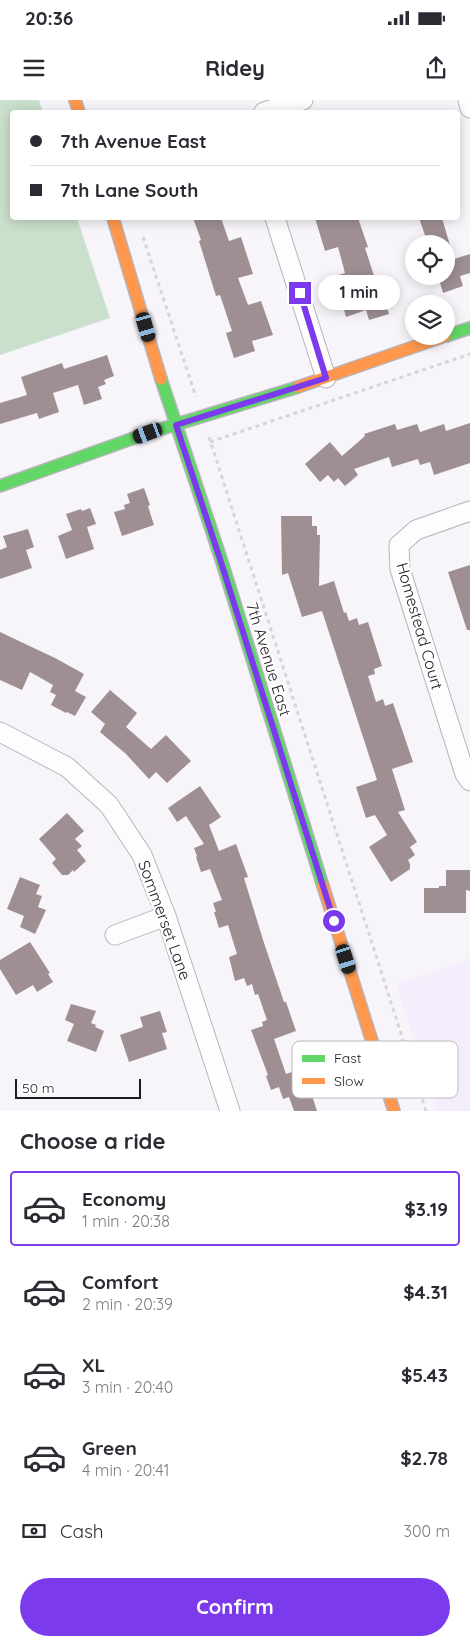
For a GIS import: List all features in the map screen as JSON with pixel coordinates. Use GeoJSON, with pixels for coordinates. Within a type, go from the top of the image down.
{"type":"FeatureCollection","features":[{"type":"Feature","properties":{"kind":"street"},"geometry":{"type":"LineString","coordinates":[[270,110],[303,100]]}},
{"type":"Feature","properties":{"kind":"street"},"geometry":{"type":"LineString","coordinates":[[468,100],[470,108]]}},
{"type":"Feature","properties":{"kind":"street","name":"7th Avenue East"},"geometry":{"type":"LineString","coordinates":[[114,220],[176,425],[372,1041]]}},
{"type":"Feature","properties":{"kind":"street"},"geometry":{"type":"LineString","coordinates":[[276,220],[326,378]]}},
{"type":"Feature","properties":{"kind":"street"},"geometry":{"type":"LineString","coordinates":[[455,333],[470,328]]}},
{"type":"Feature","properties":{"kind":"street"},"geometry":{"type":"LineString","coordinates":[[0,486],[202,416],[326,378],[420,345]]}},
{"type":"Feature","properties":{"kind":"street","name":"Homestead Court"},"geometry":{"type":"LineString","coordinates":[[470,512],[416,530],[399,545],[400,569],[465,774],[470,781]]}},
{"type":"Feature","properties":{"kind":"street","name":"Sommerset Lane"},"geometry":{"type":"LineString","coordinates":[[0,732],[67,767],[109,805],[142,855],[166,916],[230,1111]]}},
{"type":"Feature","properties":{"kind":"street"},"geometry":{"type":"LineString","coordinates":[[115,935],[166,916]]}},
{"type":"Feature","properties":{"kind":"street","name":"7th Avenue East"},"geometry":{"type":"LineString","coordinates":[[390,1098],[394,1111]]}},
{"type":"Feature","properties":{"kind":"path"},"geometry":{"type":"LineString","coordinates":[[142,236],[403,1041]]}},
{"type":"Feature","properties":{"kind":"path"},"geometry":{"type":"LineString","coordinates":[[210,442],[470,354]]}},
{"type":"Feature","properties":{"kind":"path"},"geometry":{"type":"LineString","coordinates":[[422,1098],[426,1111]]}},
{"type":"Feature","properties":{"kind":"shaded area"},"geometry":{"type":"Polygon","coordinates":[[[470,959],[470,1111],[437,1111],[433,1098],[458,1098],[458,1041],[414,1041],[396,984],[470,959]]]}},
{"type":"Feature","properties":{"kind":"green space"},"geometry":{"type":"Polygon","coordinates":[[[0,100],[39,100],[42,110],[10,110],[10,220],[78,220],[110,318],[0,355],[0,100]]]}},
{"type":"Feature","properties":{"kind":"building"},"geometry":{"type":"Polygon","coordinates":[[[194,220],[222,220],[229,241],[241,237],[253,274],[238,278],[248,305],[261,301],[273,335],[252,341],[255,351],[234,358],[226,333],[232,331],[220,295],[216,296],[199,241],[201,240],[194,220]]]}},
{"type":"Feature","properties":{"kind":"building"},"geometry":{"type":"Polygon","coordinates":[[[316,220],[359,220],[368,247],[365,248],[389,314],[369,320],[366,310],[346,317],[339,291],[335,292],[330,278],[345,273],[338,247],[325,251],[316,220]]]}},
{"type":"Feature","properties":{"kind":"building"},"geometry":{"type":"Polygon","coordinates":[[[420,220],[443,220],[447,235],[425,235],[420,220]]]}},
{"type":"Feature","properties":{"kind":"building"},"geometry":{"type":"Polygon","coordinates":[[[470,254],[470,273],[460,276],[463,286],[443,293],[441,285],[455,285],[455,259],[470,254]]]}},
{"type":"Feature","properties":{"kind":"building"},"geometry":{"type":"Polygon","coordinates":[[[107,355],[114,376],[104,380],[106,384],[98,387],[102,399],[84,405],[78,385],[53,393],[59,412],[39,419],[37,413],[0,424],[0,403],[27,395],[21,377],[62,363],[64,369],[107,355]]]}},
{"type":"Feature","properties":{"kind":"building"},"geometry":{"type":"Polygon","coordinates":[[[470,423],[470,463],[434,475],[430,462],[420,465],[418,459],[392,467],[389,457],[354,469],[358,475],[345,486],[338,478],[334,482],[328,475],[320,482],[305,464],[330,442],[342,456],[365,436],[364,434],[395,424],[397,430],[417,424],[420,432],[444,424],[446,431],[470,423]]]}},
{"type":"Feature","properties":{"kind":"building"},"geometry":{"type":"Polygon","coordinates":[[[144,488],[154,525],[122,536],[114,512],[125,509],[124,505],[130,503],[127,494],[144,488]]]}},
{"type":"Feature","properties":{"kind":"building"},"geometry":{"type":"Polygon","coordinates":[[[90,508],[96,524],[87,527],[94,549],[66,559],[58,536],[72,530],[66,514],[90,508]]]}},
{"type":"Feature","properties":{"kind":"building"},"geometry":{"type":"Polygon","coordinates":[[[281,516],[312,516],[312,526],[317,526],[317,535],[320,535],[319,586],[334,581],[344,613],[346,612],[349,621],[357,618],[359,625],[368,622],[382,666],[374,669],[375,674],[368,676],[376,702],[383,699],[385,706],[393,703],[413,762],[392,769],[405,810],[398,812],[417,842],[410,847],[415,855],[408,860],[410,869],[391,882],[369,847],[387,835],[375,815],[366,818],[356,787],[377,780],[322,611],[302,617],[288,573],[282,575],[281,516]]]}},
{"type":"Feature","properties":{"kind":"building"},"geometry":{"type":"Polygon","coordinates":[[[28,529],[34,547],[26,550],[32,568],[0,579],[0,550],[7,547],[3,536],[28,529]]]}},
{"type":"Feature","properties":{"kind":"building"},"geometry":{"type":"Polygon","coordinates":[[[470,565],[470,630],[467,630],[448,572],[470,565]]]}},
{"type":"Feature","properties":{"kind":"building"},"geometry":{"type":"Polygon","coordinates":[[[0,632],[84,674],[75,691],[86,697],[75,716],[51,705],[56,695],[50,692],[53,685],[30,672],[22,690],[0,680],[0,632]]]}},
{"type":"Feature","properties":{"kind":"building"},"geometry":{"type":"Polygon","coordinates":[[[110,690],[137,713],[126,727],[151,749],[166,735],[191,761],[167,783],[156,772],[149,779],[126,754],[100,732],[105,724],[91,712],[110,690]]]}},
{"type":"Feature","properties":{"kind":"building"},"geometry":{"type":"Polygon","coordinates":[[[200,786],[221,817],[209,825],[219,851],[236,844],[248,877],[244,878],[264,943],[296,1031],[274,1039],[286,1074],[292,1072],[292,1098],[313,1098],[317,1111],[294,1111],[289,1097],[283,1099],[279,1087],[271,1090],[266,1076],[268,1075],[251,1030],[263,1026],[262,1022],[267,1020],[258,994],[255,995],[252,984],[247,986],[244,978],[235,981],[229,957],[237,954],[228,925],[219,928],[214,912],[216,912],[213,903],[222,900],[210,869],[201,872],[196,857],[194,848],[204,844],[186,816],[177,822],[168,808],[200,786]]]}},
{"type":"Feature","properties":{"kind":"building"},"geometry":{"type":"Polygon","coordinates":[[[67,813],[84,831],[75,839],[82,846],[77,850],[86,861],[74,872],[73,870],[68,875],[62,875],[52,863],[56,859],[39,839],[67,813]]]}},
{"type":"Feature","properties":{"kind":"building"},"geometry":{"type":"Polygon","coordinates":[[[446,870],[470,870],[470,891],[466,890],[466,913],[424,913],[424,888],[446,886],[446,870]]]}},
{"type":"Feature","properties":{"kind":"building"},"geometry":{"type":"Polygon","coordinates":[[[20,877],[40,885],[36,894],[42,896],[38,907],[46,910],[35,934],[20,927],[24,916],[7,909],[20,877]]]}},
{"type":"Feature","properties":{"kind":"building"},"geometry":{"type":"Polygon","coordinates":[[[30,942],[50,973],[48,974],[53,982],[37,992],[33,985],[16,995],[0,969],[0,960],[30,942]]]}},
{"type":"Feature","properties":{"kind":"building"},"geometry":{"type":"Polygon","coordinates":[[[71,1004],[96,1011],[91,1023],[104,1031],[96,1052],[67,1041],[74,1024],[65,1020],[71,1004]]]}},
{"type":"Feature","properties":{"kind":"building"},"geometry":{"type":"Polygon","coordinates":[[[160,1011],[167,1032],[162,1033],[167,1049],[129,1062],[120,1035],[143,1027],[140,1017],[160,1011]]]}},
{"type":"Feature","properties":{"kind":"traffic: fast"},"geometry":{"type":"LineString","coordinates":[[455,333],[470,328]]}},
{"type":"Feature","properties":{"kind":"traffic: fast"},"geometry":{"type":"LineString","coordinates":[[161,379],[221,559],[323,886]]}},
{"type":"Feature","properties":{"kind":"traffic: fast"},"geometry":{"type":"LineString","coordinates":[[0,486],[148,433],[298,387]]}},
{"type":"Feature","properties":{"kind":"traffic: slow"},"geometry":{"type":"LineString","coordinates":[[75,100],[78,110]]}},
{"type":"Feature","properties":{"kind":"traffic: slow"},"geometry":{"type":"LineString","coordinates":[[114,220],[161,379]]}},
{"type":"Feature","properties":{"kind":"traffic: slow"},"geometry":{"type":"LineString","coordinates":[[298,387],[419,345]]}},
{"type":"Feature","properties":{"kind":"traffic: slow"},"geometry":{"type":"LineString","coordinates":[[323,886],[372,1041]]}},
{"type":"Feature","properties":{"kind":"traffic: slow"},"geometry":{"type":"LineString","coordinates":[[390,1098],[394,1111]]}},
{"type":"Feature","properties":{"kind":"route"},"geometry":{"type":"LineString","coordinates":[[300,293],[326,378],[176,425],[334,921]]}}]}
